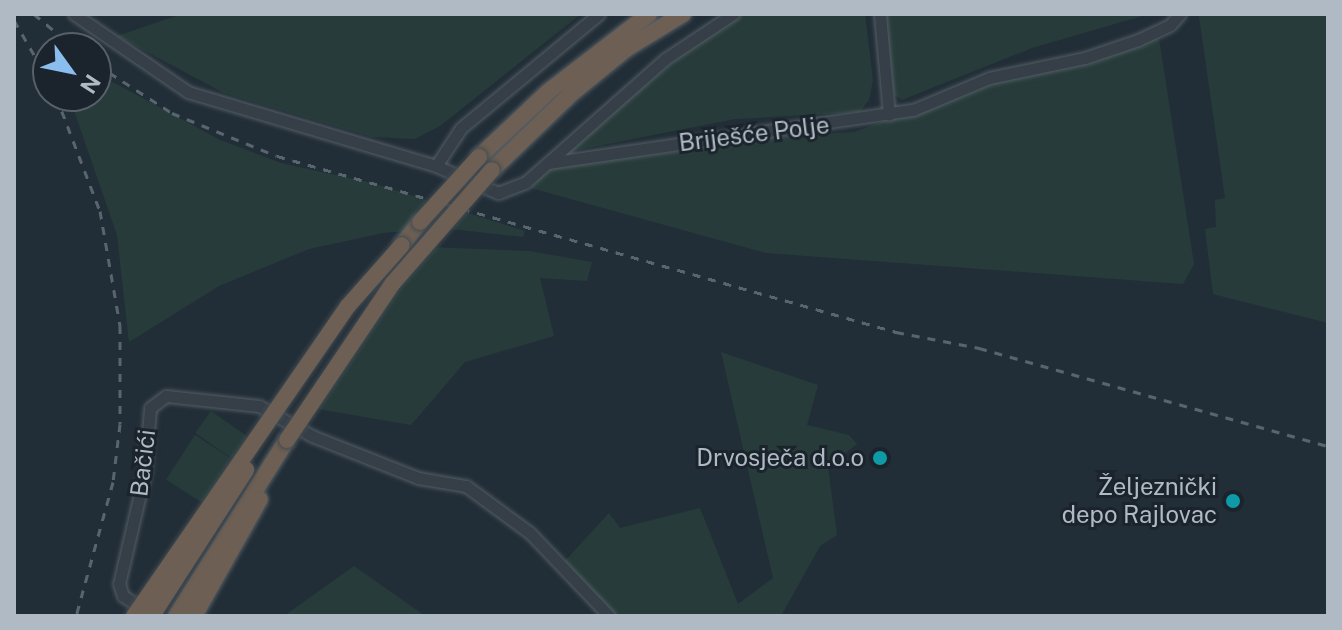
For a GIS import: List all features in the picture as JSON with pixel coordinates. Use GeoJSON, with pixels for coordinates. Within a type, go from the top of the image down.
{"type":"FeatureCollection","features":[{"type":"Feature","properties":{"kind":"highway"},"geometry":{"type":"LineString","coordinates":[[134,616],[199,515],[357,294],[479,157],[549,91],[649,14]]}},
{"type":"Feature","properties":{"kind":"highway"},"geometry":{"type":"LineString","coordinates":[[176,616],[287,440],[393,283],[492,170],[572,93],[626,49],[683,14]]}},
{"type":"Feature","properties":{"kind":"highway"},"geometry":{"type":"LineString","coordinates":[[151,616],[306,380],[402,245]]}},
{"type":"Feature","properties":{"kind":"highway"},"geometry":{"type":"LineString","coordinates":[[194,616],[231,556],[287,440]]}},
{"type":"Feature","properties":{"kind":"street"},"geometry":{"type":"LineString","coordinates":[[74,14],[188,92],[436,166],[481,189],[507,193],[548,163],[656,66],[733,14]]}},
{"type":"Feature","properties":{"kind":"street"},"geometry":{"type":"LineString","coordinates":[[436,166],[461,128],[599,14]]}},
{"type":"Feature","properties":{"kind":"street"},"geometry":{"type":"LineString","coordinates":[[880,14],[889,115]]}},
{"type":"Feature","properties":{"kind":"street","name":"Briješće Polje"},"geometry":{"type":"LineString","coordinates":[[548,163],[739,132],[889,115],[989,78],[1125,44],[1161,30],[1180,14]]}},
{"type":"Feature","properties":{"kind":"street","name":"Bačići"},"geometry":{"type":"LineString","coordinates":[[151,616],[123,596],[119,584],[145,472],[153,402],[166,396],[259,406],[312,436],[418,478],[449,481],[476,492],[530,533],[609,616]]}},
{"type":"Feature","properties":{"kind":"green space"},"geometry":{"type":"Polygon","coordinates":[[[182,14],[581,14],[440,126],[415,139],[372,137],[224,93],[117,36],[182,14]]]}},
{"type":"Feature","properties":{"kind":"green space"},"geometry":{"type":"Polygon","coordinates":[[[743,14],[865,14],[873,80],[869,100],[860,112],[735,119],[562,153],[683,54],[743,14]]]}},
{"type":"Feature","properties":{"kind":"green space"},"geometry":{"type":"Polygon","coordinates":[[[883,14],[1149,14],[1032,48],[902,100],[894,95],[883,14]]]}},
{"type":"Feature","properties":{"kind":"green space"},"geometry":{"type":"Polygon","coordinates":[[[1328,14],[1328,323],[1213,294],[1205,229],[1216,227],[1215,200],[1225,198],[1199,16],[1328,14]]]}},
{"type":"Feature","properties":{"kind":"green space"},"geometry":{"type":"Polygon","coordinates":[[[1158,32],[1194,264],[1183,284],[766,253],[531,188],[548,169],[599,160],[675,152],[742,138],[854,132],[1001,78],[1158,32]]]}},
{"type":"Feature","properties":{"kind":"green space"},"geometry":{"type":"Polygon","coordinates":[[[112,82],[220,140],[281,163],[372,183],[525,231],[523,237],[441,228],[383,233],[309,249],[219,286],[129,342],[117,235],[75,112],[112,112],[112,82]]]}},
{"type":"Feature","properties":{"kind":"green space"},"geometry":{"type":"Polygon","coordinates":[[[429,247],[529,251],[592,262],[587,281],[540,278],[554,336],[465,362],[411,425],[312,408],[429,247]]]}},
{"type":"Feature","properties":{"kind":"green space"},"geometry":{"type":"Polygon","coordinates":[[[721,352],[818,385],[807,425],[849,435],[857,444],[828,467],[837,535],[820,546],[781,616],[614,616],[563,563],[609,513],[620,528],[700,508],[738,604],[773,578],[721,352]]]}},
{"type":"Feature","properties":{"kind":"green space"},"geometry":{"type":"Polygon","coordinates":[[[211,411],[250,438],[234,460],[196,433],[211,411]]]}},
{"type":"Feature","properties":{"kind":"green space"},"geometry":{"type":"Polygon","coordinates":[[[195,435],[235,461],[206,506],[166,479],[195,435]]]}},
{"type":"Feature","properties":{"kind":"green space"},"geometry":{"type":"Polygon","coordinates":[[[354,566],[424,616],[284,616],[354,566]]]}},
{"type":"Feature","properties":{"kind":"railway"},"geometry":{"type":"LineString","coordinates":[[34,14],[56,32]]}},
{"type":"Feature","properties":{"kind":"railway"},"geometry":{"type":"LineString","coordinates":[[14,20],[32,51]]}},
{"type":"Feature","properties":{"kind":"railway"},"geometry":{"type":"LineString","coordinates":[[112,74],[172,113],[277,156],[896,332],[979,348],[1328,446]]}},
{"type":"Feature","properties":{"kind":"railway"},"geometry":{"type":"LineString","coordinates":[[62,112],[100,211],[120,326],[120,424],[113,482],[76,616]]}},
{"type":"Feature","properties":{"kind":"place","name":"Drvosječa d.o.o"},"geometry":{"type":"Point","coordinates":[880,458]}},
{"type":"Feature","properties":{"kind":"place","name":"Željeznički depo Rajlovac"},"geometry":{"type":"Point","coordinates":[1233,501]}}]}
